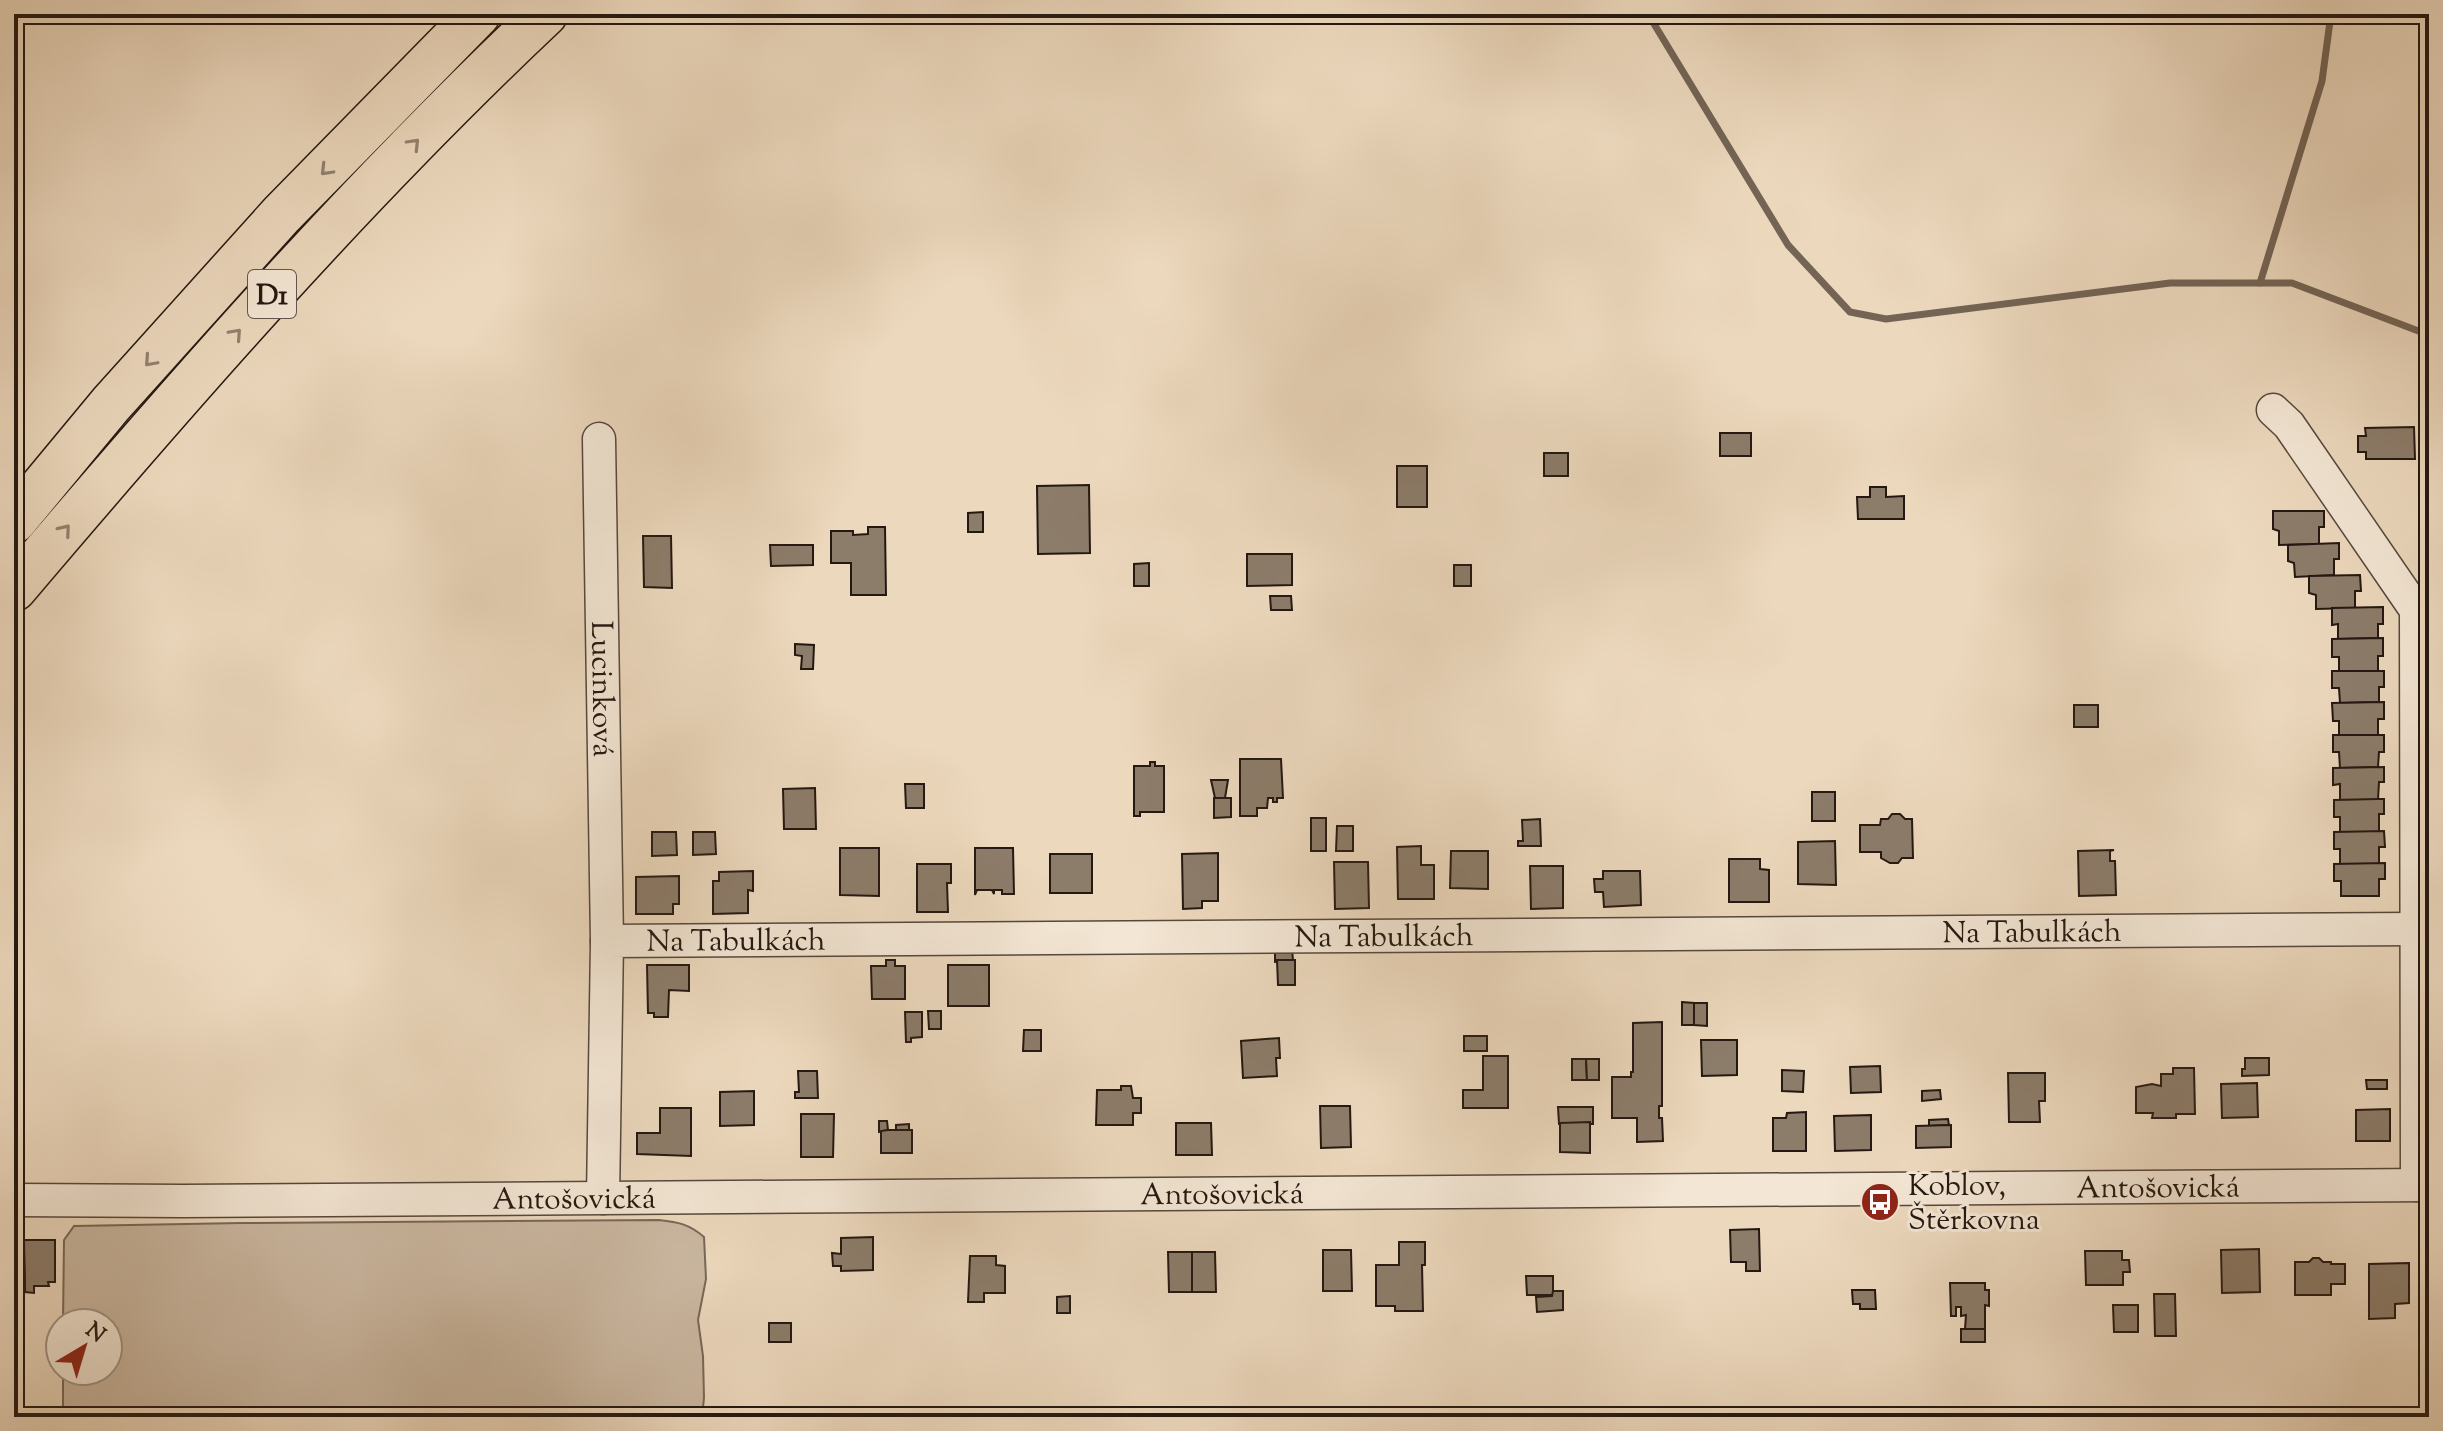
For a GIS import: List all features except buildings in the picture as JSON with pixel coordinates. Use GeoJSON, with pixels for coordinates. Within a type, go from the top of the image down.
{"type":"FeatureCollection","features":[{"type":"Feature","properties":{"kind":"highway","name":"D1"},"geometry":{"type":"LineString","coordinates":[[14,521],[111,404],[281,215],[478,14]]}},
{"type":"Feature","properties":{"kind":"highway","name":"D1"},"geometry":{"type":"LineString","coordinates":[[14,589],[146,434],[320,241],[545,14]]}},
{"type":"Feature","properties":{"kind":"street"},"geometry":{"type":"LineString","coordinates":[[2273,410],[2289,425],[2416,610],[2416,929],[2423,1185]]}},
{"type":"Feature","properties":{"kind":"street","name":"Lucinková"},"geometry":{"type":"LineString","coordinates":[[599,439],[607,941]]}},
{"type":"Feature","properties":{"kind":"street","name":"Na Tabulkách"},"geometry":{"type":"LineString","coordinates":[[603,1198],[607,941],[2416,929]]}},
{"type":"Feature","properties":{"kind":"street","name":"Antošovická"},"geometry":{"type":"LineString","coordinates":[[14,1200],[2423,1185]]}},
{"type":"Feature","properties":{"kind":"shaded area"},"geometry":{"type":"Polygon","coordinates":[[[659,1220],[683,1224],[704,1237],[706,1279],[698,1320],[703,1356],[702,1417],[65,1417],[63,1387],[124,1387],[124,1307],[63,1307],[64,1240],[74,1226],[659,1220]]]}},
{"type":"Feature","properties":{"kind":"waterway"},"geometry":{"type":"LineString","coordinates":[[1648,14],[1788,245],[1850,312],[1886,319],[2170,283],[2292,283],[2429,335]]}},
{"type":"Feature","properties":{"kind":"waterway"},"geometry":{"type":"LineString","coordinates":[[2260,283],[2322,81],[2331,14]]}},
{"type":"Feature","properties":{"kind":"place","name":"Koblov, Štěrkovna"},"geometry":{"type":"Point","coordinates":[1880,1202]}}]}
